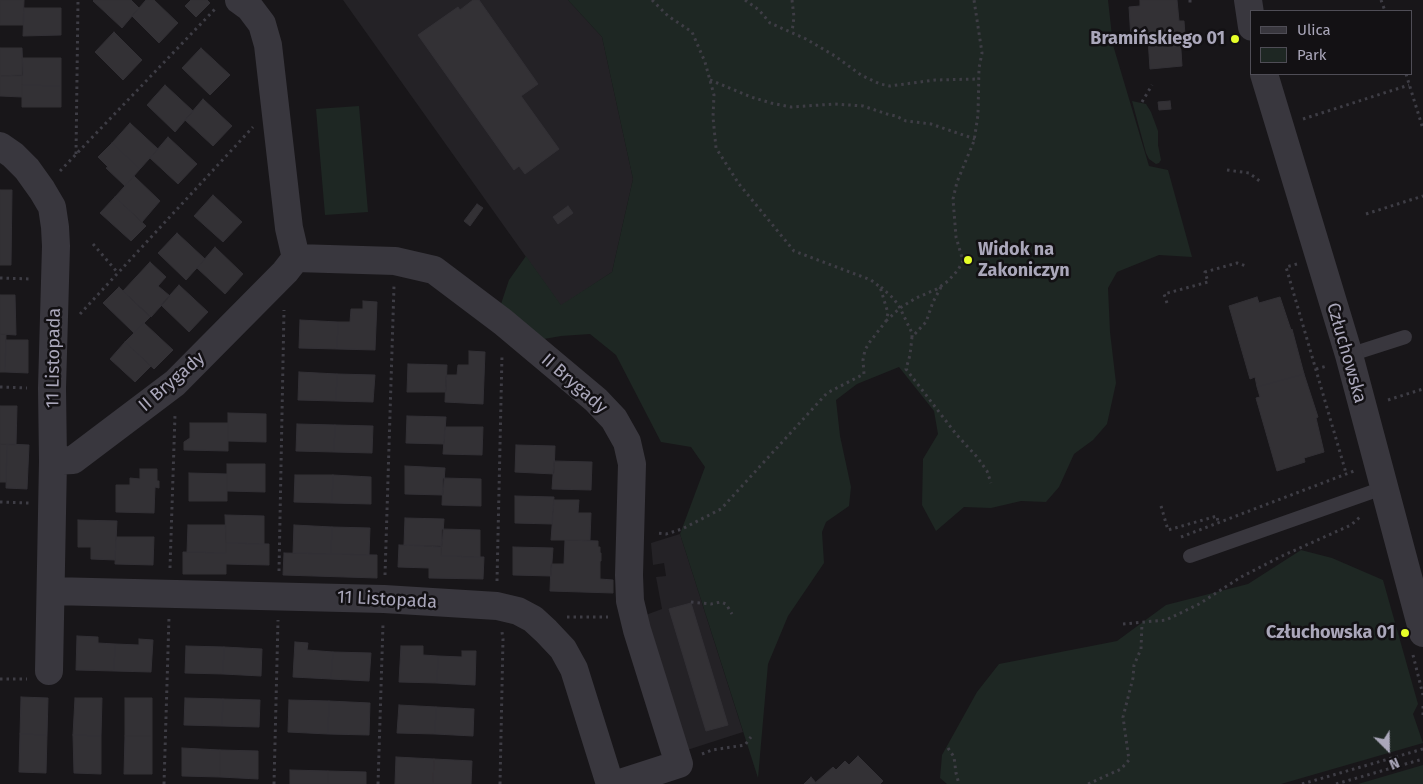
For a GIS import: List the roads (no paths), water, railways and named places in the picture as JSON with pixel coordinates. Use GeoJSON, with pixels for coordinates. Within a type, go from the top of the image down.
{"type":"FeatureCollection","features":[{"type":"Feature","properties":{"kind":"street"},"geometry":{"type":"LineString","coordinates":[[1248,0],[1250,14]]}},
{"type":"Feature","properties":{"kind":"street"},"geometry":{"type":"LineString","coordinates":[[228,4],[250,8],[262,24],[268,45],[289,228],[291,265]]}},
{"type":"Feature","properties":{"kind":"street","name":"Człuchowska"},"geometry":{"type":"LineString","coordinates":[[1264,75],[1348,355],[1423,633]]}},
{"type":"Feature","properties":{"kind":"street","name":"11 Listopada"},"geometry":{"type":"LineString","coordinates":[[0,146],[27,169],[42,190],[52,207],[55,227],[55,320],[52,388],[52,591],[41,675]]}},
{"type":"Feature","properties":{"kind":"street","name":"II Brygady"},"geometry":{"type":"LineString","coordinates":[[53,461],[73,460],[175,383],[291,265],[395,261],[434,270],[503,322],[596,400],[614,419],[628,442],[632,464],[630,601],[637,630],[679,764],[617,784]]}},
{"type":"Feature","properties":{"kind":"street","name":"11 Listopada"},"geometry":{"type":"LineString","coordinates":[[52,591],[384,599],[497,606],[518,611],[533,619],[563,649],[574,669],[610,784]]}},
{"type":"Feature","properties":{"kind":"lane"},"geometry":{"type":"LineString","coordinates":[[1348,355],[1405,337]]}},
{"type":"Feature","properties":{"kind":"lane"},"geometry":{"type":"LineString","coordinates":[[1190,556],[1384,488]]}},
{"type":"Feature","properties":{"kind":"place","name":"Bramińskiego 01"},"geometry":{"type":"Point","coordinates":[1235,39]}},
{"type":"Feature","properties":{"kind":"place","name":"Widok na Zakoniczyn"},"geometry":{"type":"Point","coordinates":[968,260]}},
{"type":"Feature","properties":{"kind":"place","name":"Człuchowska 01"},"geometry":{"type":"Point","coordinates":[1405,633]}}]}
